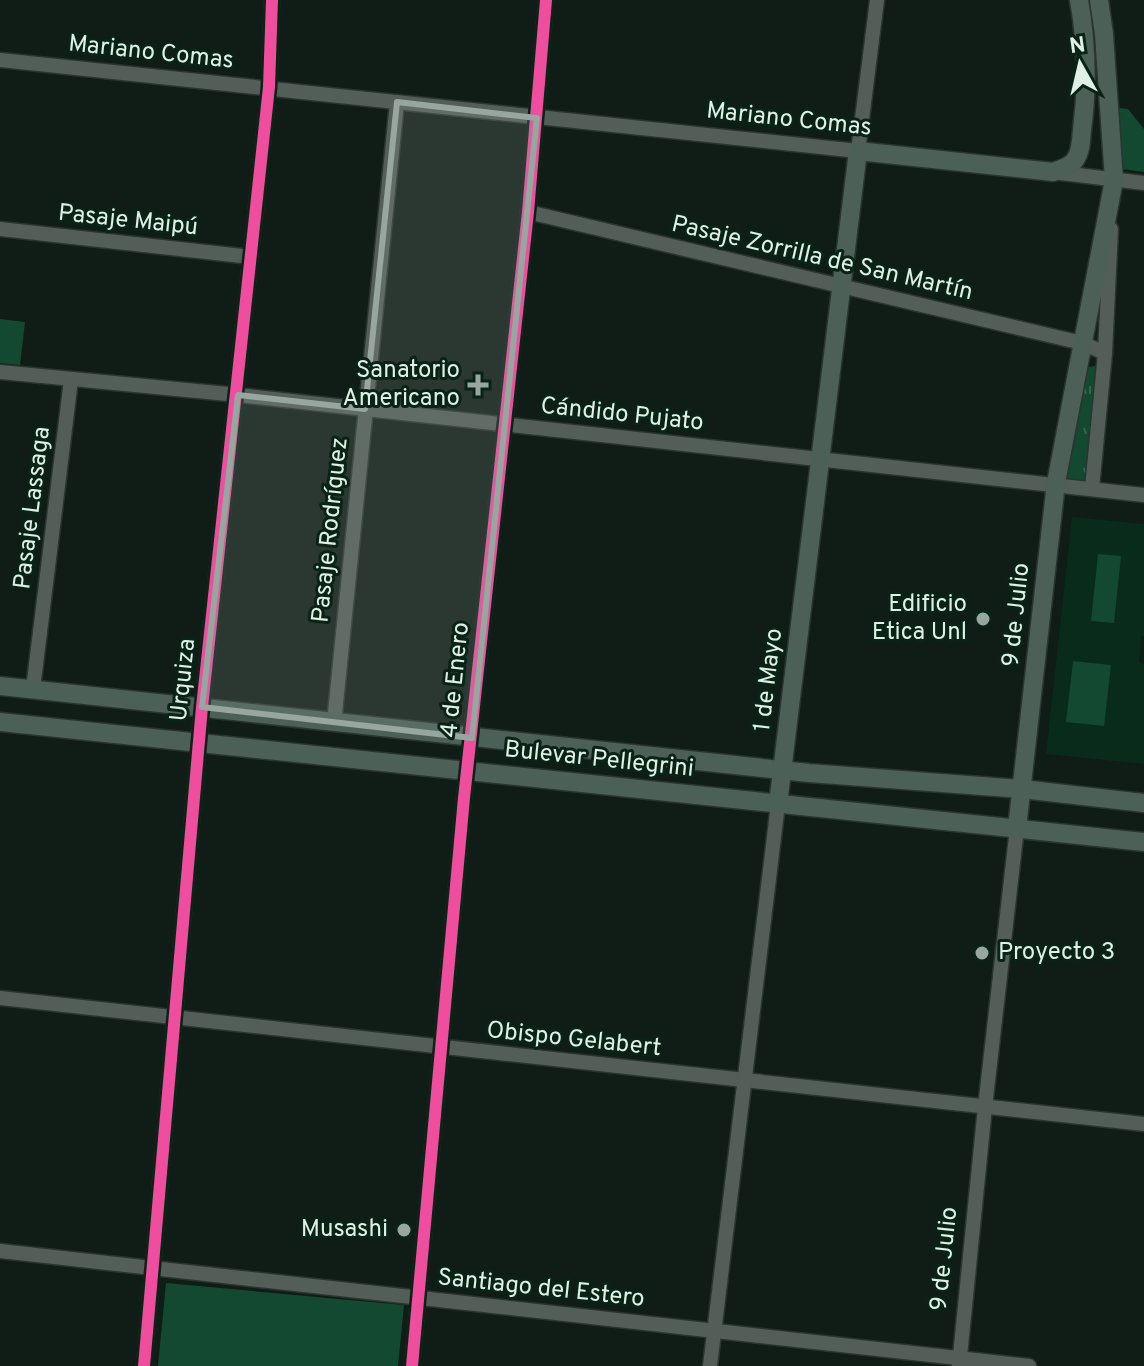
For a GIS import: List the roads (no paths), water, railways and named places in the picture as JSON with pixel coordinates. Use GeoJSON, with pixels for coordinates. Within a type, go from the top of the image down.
{"type":"FeatureCollection","features":[{"type":"Feature","properties":{"kind":"main road"},"geometry":{"type":"LineString","coordinates":[[1053,172],[1074,161],[1082,136],[1088,74],[1079,0]]}},
{"type":"Feature","properties":{"kind":"main road","name":"9 de Julio"},"geometry":{"type":"LineString","coordinates":[[1017,828],[1056,483],[1114,180],[1099,0]]}},
{"type":"Feature","properties":{"kind":"main road","name":"Mariano Comas"},"geometry":{"type":"LineString","coordinates":[[858,151],[1053,172]]}},
{"type":"Feature","properties":{"kind":"main road","name":"1 de Mayo"},"geometry":{"type":"LineString","coordinates":[[778,804],[858,151]]}},
{"type":"Feature","properties":{"kind":"main road","name":"Bulevar Pellegrini"},"geometry":{"type":"LineString","coordinates":[[0,686],[472,738],[1144,803]]}},
{"type":"Feature","properties":{"kind":"main road","name":"Bulevar Pellegrini"},"geometry":{"type":"LineString","coordinates":[[0,722],[1144,842]]}},
{"type":"Feature","properties":{"kind":"street","name":"Urquiza"},"geometry":{"type":"LineString","coordinates":[[144,1366],[202,707],[269,87],[272,0]]}},
{"type":"Feature","properties":{"kind":"street","name":"4 de Enero"},"geometry":{"type":"LineString","coordinates":[[412,1366],[468,769],[528,212],[546,0]]}},
{"type":"Feature","properties":{"kind":"street","name":"1 de Mayo"},"geometry":{"type":"LineString","coordinates":[[858,151],[877,0]]}},
{"type":"Feature","properties":{"kind":"street","name":"Mariano Comas"},"geometry":{"type":"LineString","coordinates":[[0,60],[858,151]]}},
{"type":"Feature","properties":{"kind":"street","name":"Pasaje Rodríguez"},"geometry":{"type":"LineString","coordinates":[[334,723],[397,102]]}},
{"type":"Feature","properties":{"kind":"street","name":"Mariano Comas"},"geometry":{"type":"LineString","coordinates":[[1053,172],[1144,183]]}},
{"type":"Feature","properties":{"kind":"street"},"geometry":{"type":"LineString","coordinates":[[1092,488],[1105,353],[1114,180]]}},
{"type":"Feature","properties":{"kind":"street","name":"Pasaje Zorrilla de San Martín"},"geometry":{"type":"LineString","coordinates":[[528,212],[1082,343],[1105,353]]}},
{"type":"Feature","properties":{"kind":"street","name":"Pasaje Maipú"},"geometry":{"type":"LineString","coordinates":[[0,229],[251,257]]}},
{"type":"Feature","properties":{"kind":"street","name":"Cándido Pujato"},"geometry":{"type":"LineString","coordinates":[[0,372],[238,395],[1144,495]]}},
{"type":"Feature","properties":{"kind":"street","name":"Pasaje Lassaga"},"geometry":{"type":"LineString","coordinates":[[33,689],[71,380]]}},
{"type":"Feature","properties":{"kind":"street","name":"1 de Mayo"},"geometry":{"type":"LineString","coordinates":[[710,1366],[778,804]]}},
{"type":"Feature","properties":{"kind":"street","name":"9 de Julio"},"geometry":{"type":"LineString","coordinates":[[959,1362],[1017,828]]}},
{"type":"Feature","properties":{"kind":"street","name":"Obispo Gelabert"},"geometry":{"type":"LineString","coordinates":[[0,998],[1144,1124]]}},
{"type":"Feature","properties":{"kind":"street","name":"Santiago del Estero"},"geometry":{"type":"LineString","coordinates":[[0,1251],[714,1330],[959,1362],[1029,1366]]}},
{"type":"Feature","properties":{"kind":"place","name":"Sanatorio Americano"},"geometry":{"type":"Point","coordinates":[478,385]}},
{"type":"Feature","properties":{"kind":"place","name":"Edificio Etica Unl"},"geometry":{"type":"Point","coordinates":[983,619]}},
{"type":"Feature","properties":{"kind":"place","name":"Proyecto 3"},"geometry":{"type":"Point","coordinates":[982,953]}},
{"type":"Feature","properties":{"kind":"place","name":"Musashi"},"geometry":{"type":"Point","coordinates":[404,1230]}}]}
